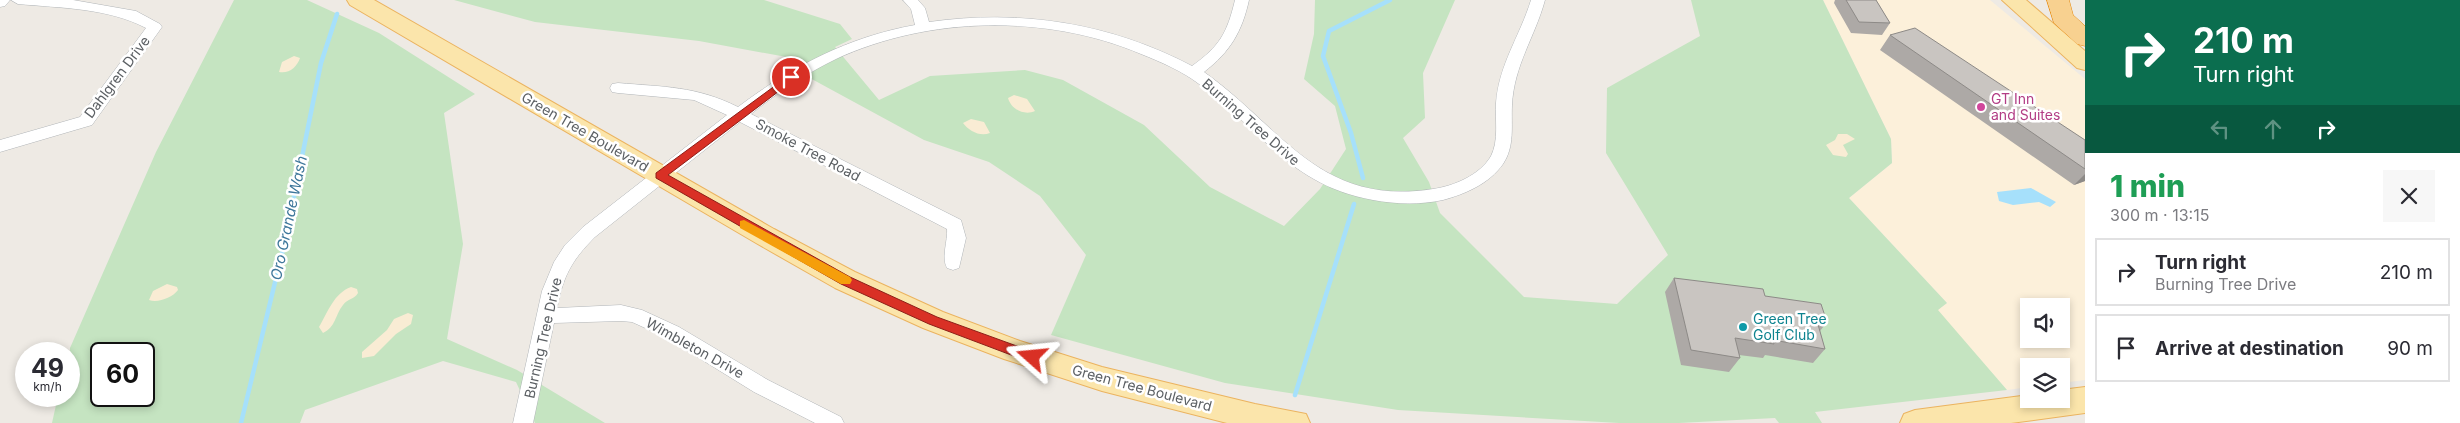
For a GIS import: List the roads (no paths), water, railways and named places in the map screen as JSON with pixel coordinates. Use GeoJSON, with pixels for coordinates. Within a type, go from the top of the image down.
{"type":"FeatureCollection","features":[{"type":"Feature","properties":{"kind":"highway"},"geometry":{"type":"LineString","coordinates":[[2058,0],[2062,18],[2085,39]]}},
{"type":"Feature","properties":{"kind":"main road","name":"Green Tree Boulevard"},"geometry":{"type":"LineString","coordinates":[[358,0],[660,176],[845,280],[933,320],[1014,351],[1102,379],[1255,417],[1295,423]]}},
{"type":"Feature","properties":{"kind":"main road"},"geometry":{"type":"LineString","coordinates":[[2013,0],[2085,63]]}},
{"type":"Feature","properties":{"kind":"main road"},"geometry":{"type":"LineString","coordinates":[[1915,423],[2085,400]]}},
{"type":"Feature","properties":{"kind":"street"},"geometry":{"type":"LineString","coordinates":[[0,3],[3,0]]}},
{"type":"Feature","properties":{"kind":"street","name":"Dahlgren Drive"},"geometry":{"type":"LineString","coordinates":[[0,146],[86,121],[155,27],[131,14],[70,4],[18,0]]}},
{"type":"Feature","properties":{"kind":"street"},"geometry":{"type":"LineString","coordinates":[[910,0],[918,8],[924,28]]}},
{"type":"Feature","properties":{"kind":"street"},"geometry":{"type":"LineString","coordinates":[[1193,73],[1218,54],[1230,40],[1236,27],[1242,0]]}},
{"type":"Feature","properties":{"kind":"street","name":"Burning Tree Drive"},"geometry":{"type":"LineString","coordinates":[[523,423],[546,316],[560,267],[571,250],[589,232],[741,113],[791,77],[831,56],[884,37],[924,28],[991,21],[1060,26],[1124,42],[1193,73],[1219,91],[1302,166],[1324,179],[1350,189],[1375,195],[1408,198],[1449,193],[1484,175],[1498,159],[1503,144],[1504,102],[1511,67],[1538,0]]}},
{"type":"Feature","properties":{"kind":"street","name":"Smoke Tree Road"},"geometry":{"type":"LineString","coordinates":[[618,88],[695,95],[741,113],[851,173],[955,225],[956,238],[953,263]]}},
{"type":"Feature","properties":{"kind":"street","name":"Wimbleton Drive"},"geometry":{"type":"LineString","coordinates":[[546,316],[621,313],[635,315],[672,332],[761,386],[834,423]]}},
{"type":"Feature","properties":{"kind":"water"},"geometry":{"type":"Polygon","coordinates":[[[2031,188],[2056,202],[2050,207],[2039,202],[2013,205],[1999,201],[1997,192],[2031,188]]]}},
{"type":"Feature","properties":{"kind":"waterway"},"geometry":{"type":"LineString","coordinates":[[1363,178],[1351,133],[1323,56],[1329,31],[1390,0]]}},
{"type":"Feature","properties":{"kind":"waterway","name":"Oro Grande Wash"},"geometry":{"type":"LineString","coordinates":[[241,423],[285,241],[321,63],[337,14]]}},
{"type":"Feature","properties":{"kind":"waterway"},"geometry":{"type":"LineString","coordinates":[[1295,395],[1354,204]]}},
{"type":"Feature","properties":{"kind":"place","name":"GT Inn and Suites"},"geometry":{"type":"Point","coordinates":[1981,107]}},
{"type":"Feature","properties":{"kind":"place","name":"Green Tree Golf Club"},"geometry":{"type":"Point","coordinates":[1743,327]}}]}
